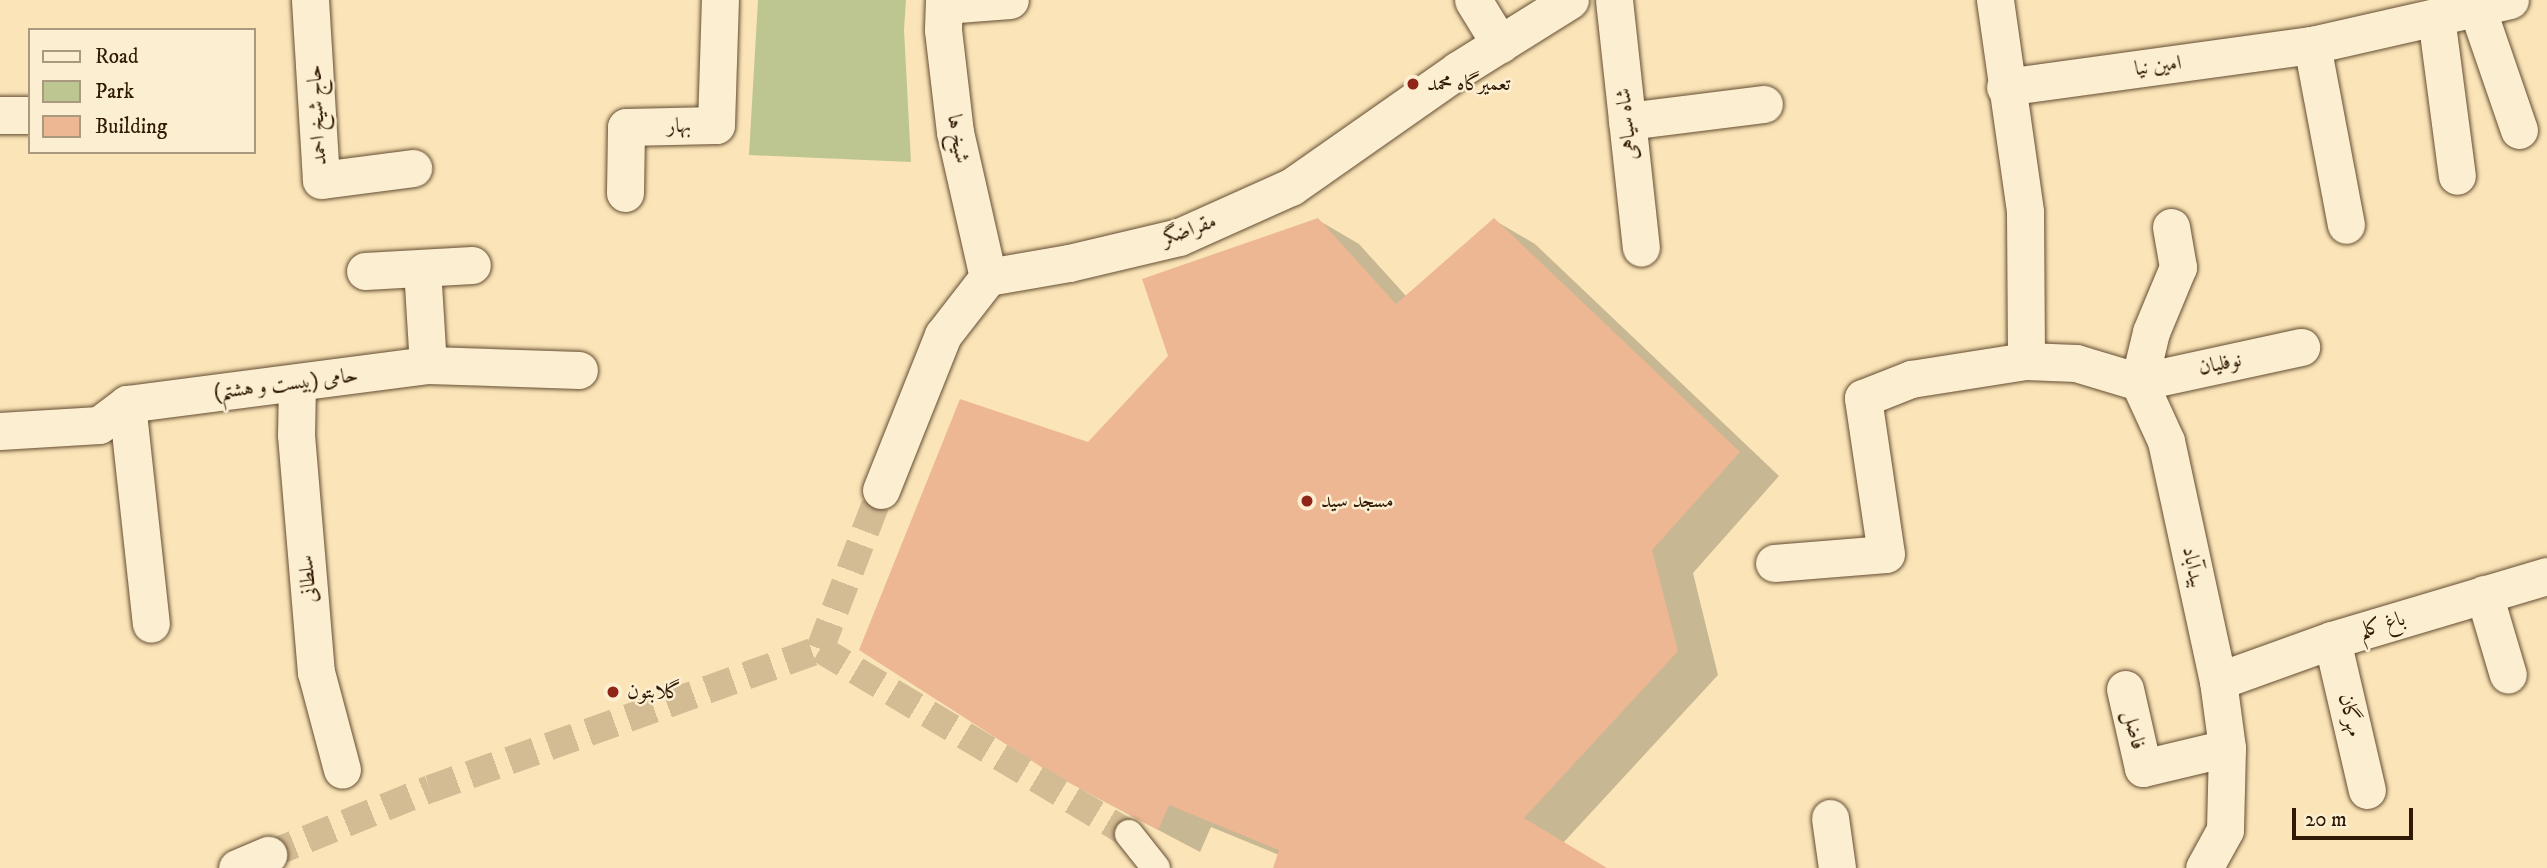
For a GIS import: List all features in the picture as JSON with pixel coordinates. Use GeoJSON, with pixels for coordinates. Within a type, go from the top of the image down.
{"type":"FeatureCollection","features":[{"type":"Feature","properties":{"kind":"street","name":"حاج شیخ احمد"},"geometry":{"type":"LineString","coordinates":[[310,0],[321,180],[413,168]]}},
{"type":"Feature","properties":{"kind":"street","name":"بهار"},"geometry":{"type":"LineString","coordinates":[[625,193],[626,127],[716,125],[720,0]]}},
{"type":"Feature","properties":{"kind":"street"},"geometry":{"type":"LineString","coordinates":[[944,3],[1010,0]]}},
{"type":"Feature","properties":{"kind":"street"},"geometry":{"type":"LineString","coordinates":[[1473,0],[1500,44]]}},
{"type":"Feature","properties":{"kind":"street","name":"مقراضگر"},"geometry":{"type":"LineString","coordinates":[[988,277],[1069,263],[1179,237],[1292,187],[1458,70],[1570,0]]}},
{"type":"Feature","properties":{"kind":"street","name":"شاه سیاهی"},"geometry":{"type":"LineString","coordinates":[[1614,0],[1640,248]]}},
{"type":"Feature","properties":{"kind":"street"},"geometry":{"type":"LineString","coordinates":[[1995,0],[2005,87],[2025,212],[2026,361]]}},
{"type":"Feature","properties":{"kind":"street","name":"شیخ ها"},"geometry":{"type":"LineString","coordinates":[[944,3],[943,30],[955,132],[988,277]]}},
{"type":"Feature","properties":{"kind":"street"},"geometry":{"type":"LineString","coordinates":[[2494,4],[2519,130]]}},
{"type":"Feature","properties":{"kind":"street","name":"امین نیا"},"geometry":{"type":"LineString","coordinates":[[2005,87],[2312,45],[2494,4]]}},
{"type":"Feature","properties":{"kind":"street"},"geometry":{"type":"LineString","coordinates":[[2436,17],[2457,176]]}},
{"type":"Feature","properties":{"kind":"street"},"geometry":{"type":"LineString","coordinates":[[2312,45],[2346,225]]}},
{"type":"Feature","properties":{"kind":"street"},"geometry":{"type":"LineString","coordinates":[[1627,121],[1764,104]]}},
{"type":"Feature","properties":{"kind":"street"},"geometry":{"type":"LineString","coordinates":[[0,115],[28,114]]}},
{"type":"Feature","properties":{"kind":"street"},"geometry":{"type":"LineString","coordinates":[[1774,563],[1886,554],[1863,398],[1911,379],[2026,361],[2076,363],[2139,382],[2151,332],[2178,267],[2171,227]]}},
{"type":"Feature","properties":{"kind":"street"},"geometry":{"type":"LineString","coordinates":[[366,271],[472,265]]}},
{"type":"Feature","properties":{"kind":"street"},"geometry":{"type":"LineString","coordinates":[[422,268],[428,365]]}},
{"type":"Feature","properties":{"kind":"street"},"geometry":{"type":"LineString","coordinates":[[881,490],[943,335],[988,277]]}},
{"type":"Feature","properties":{"kind":"street","name":"نوفلیان"},"geometry":{"type":"LineString","coordinates":[[2139,382],[2301,347]]}},
{"type":"Feature","properties":{"kind":"street","name":"حامی (بیست و هشتم)"},"geometry":{"type":"LineString","coordinates":[[127,404],[428,365],[579,370]]}},
{"type":"Feature","properties":{"kind":"street","name":"بیدآباد"},"geometry":{"type":"LineString","coordinates":[[2139,382],[2166,441],[2218,681],[2227,748],[2225,830],[2204,868]]}},
{"type":"Feature","properties":{"kind":"street","name":"سلطانی"},"geometry":{"type":"LineString","coordinates":[[297,384],[296,435],[316,672],[342,770]]}},
{"type":"Feature","properties":{"kind":"street"},"geometry":{"type":"LineString","coordinates":[[0,431],[99,425],[127,404]]}},
{"type":"Feature","properties":{"kind":"street"},"geometry":{"type":"LineString","coordinates":[[127,404],[151,624]]}},
{"type":"Feature","properties":{"kind":"street","name":"باغ کلم"},"geometry":{"type":"LineString","coordinates":[[2218,681],[2332,640],[2547,576]]}},
{"type":"Feature","properties":{"kind":"street"},"geometry":{"type":"LineString","coordinates":[[2484,594],[2508,675]]}},
{"type":"Feature","properties":{"kind":"street","name":"مهرگان"},"geometry":{"type":"LineString","coordinates":[[2332,640],[2368,790]]}},
{"type":"Feature","properties":{"kind":"street","name":"فاضل"},"geometry":{"type":"LineString","coordinates":[[2124,689],[2143,768],[2227,748]]}},
{"type":"Feature","properties":{"kind":"street"},"geometry":{"type":"LineString","coordinates":[[1830,818],[1838,868]]}},
{"type":"Feature","properties":{"kind":"street"},"geometry":{"type":"LineString","coordinates":[[1129,834],[1156,868]]}},
{"type":"Feature","properties":{"kind":"green space"},"geometry":{"type":"Polygon","coordinates":[[[758,0],[906,0],[904,30],[911,162],[749,155],[758,0]]]}},
{"type":"Feature","properties":{"kind":"building","name":"مسجد سید"},"geometry":{"type":"Polygon","coordinates":[[[1318,218],[1396,304],[1494,218],[1740,452],[1652,550],[1678,651],[1524,818],[1607,868],[1273,868],[1279,850],[1169,805],[1158,830],[1049,772],[859,650],[960,399],[1088,442],[1168,356],[1142,279],[1318,218]]]}},
{"type":"Feature","properties":{"kind":"tunnel"},"geometry":{"type":"LineString","coordinates":[[268,855],[430,789],[820,649],[881,490]]}},
{"type":"Feature","properties":{"kind":"tunnel"},"geometry":{"type":"LineString","coordinates":[[820,649],[1129,834]]}},
{"type":"Feature","properties":{"kind":"place","name":"تعمیرگاه محمد"},"geometry":{"type":"Point","coordinates":[1413,84]}},
{"type":"Feature","properties":{"kind":"place","name":"مسجد سید"},"geometry":{"type":"Point","coordinates":[1307,501]}},
{"type":"Feature","properties":{"kind":"place","name":"گلابتون"},"geometry":{"type":"Point","coordinates":[613,692]}}]}
